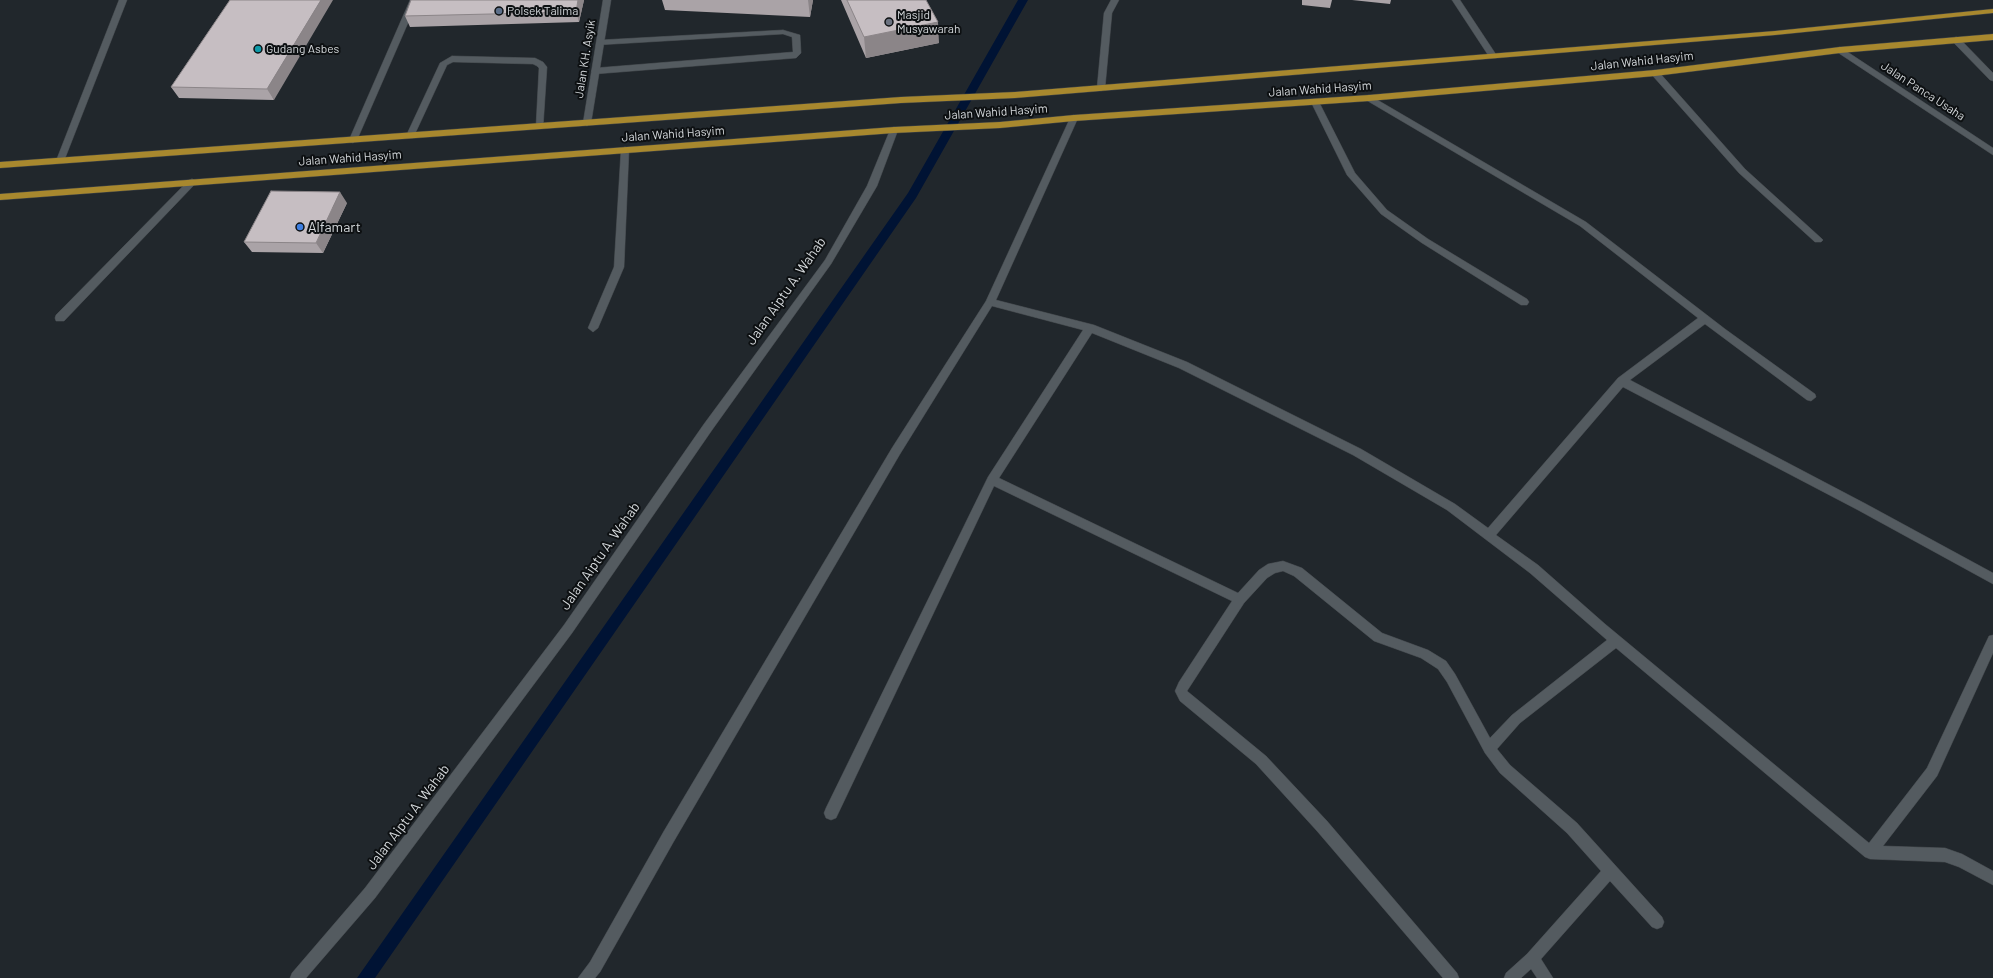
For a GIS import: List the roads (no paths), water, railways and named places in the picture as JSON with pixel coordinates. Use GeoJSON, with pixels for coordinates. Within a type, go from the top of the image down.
{"type":"FeatureCollection","features":[{"type":"Feature","properties":{"kind":"highway","name":"Jalan Wahid Hasyim"},"geometry":{"type":"LineString","coordinates":[[0,165],[901,100],[1015,95],[1775,33],[1993,10]]}},
{"type":"Feature","properties":{"kind":"highway","name":"Jalan Wahid Hasyim"},"geometry":{"type":"LineString","coordinates":[[0,196],[899,130],[1000,125],[1074,118],[1369,98],[1655,73],[1840,50],[1993,37]]}},
{"type":"Feature","properties":{"kind":"street"},"geometry":{"type":"LineString","coordinates":[[60,161],[123,0]]}},
{"type":"Feature","properties":{"kind":"street"},"geometry":{"type":"LineString","coordinates":[[353,140],[414,0]]}},
{"type":"Feature","properties":{"kind":"street","name":"Jalan KH. Asyik"},"geometry":{"type":"LineString","coordinates":[[587,123],[607,0]]}},
{"type":"Feature","properties":{"kind":"street"},"geometry":{"type":"LineString","coordinates":[[1101,88],[1108,13],[1115,0]]}},
{"type":"Feature","properties":{"kind":"street"},"geometry":{"type":"LineString","coordinates":[[1456,0],[1493,56]]}},
{"type":"Feature","properties":{"kind":"street"},"geometry":{"type":"LineString","coordinates":[[595,71],[793,56],[797,53],[796,35],[783,32],[600,44]]}},
{"type":"Feature","properties":{"kind":"street"},"geometry":{"type":"LineString","coordinates":[[1956,40],[1993,78]]}},
{"type":"Feature","properties":{"kind":"street","name":"Jalan Panca Usaha"},"geometry":{"type":"LineString","coordinates":[[1840,50],[1993,152]]}},
{"type":"Feature","properties":{"kind":"street"},"geometry":{"type":"LineString","coordinates":[[410,136],[444,63],[452,59],[535,61],[540,64],[543,67],[540,126]]}},
{"type":"Feature","properties":{"kind":"street"},"geometry":{"type":"LineString","coordinates":[[1655,73],[1742,171],[1818,240]]}},
{"type":"Feature","properties":{"kind":"street"},"geometry":{"type":"LineString","coordinates":[[1369,98],[1582,224],[1705,318],[1721,332],[1811,397]]}},
{"type":"Feature","properties":{"kind":"street"},"geometry":{"type":"LineString","coordinates":[[1315,102],[1351,175],[1384,212],[1425,240],[1524,302]]}},
{"type":"Feature","properties":{"kind":"street"},"geometry":{"type":"LineString","coordinates":[[585,978],[595,967],[669,836],[896,451],[990,302],[1074,118]]}},
{"type":"Feature","properties":{"kind":"street","name":"Jalan Aiptu A. Wahab"},"geometry":{"type":"LineString","coordinates":[[297,978],[370,893],[568,629],[704,433],[828,262],[872,186],[899,130]]}},
{"type":"Feature","properties":{"kind":"street"},"geometry":{"type":"LineString","coordinates":[[593,328],[619,267],[625,150]]}},
{"type":"Feature","properties":{"kind":"street"},"geometry":{"type":"LineString","coordinates":[[60,318],[192,182]]}},
{"type":"Feature","properties":{"kind":"street"},"geometry":{"type":"LineString","coordinates":[[990,302],[1090,328],[1184,365],[1357,452],[1451,507],[1490,534],[1534,569],[1616,640],[1870,852],[1945,855],[1962,861],[1993,878]]}},
{"type":"Feature","properties":{"kind":"street"},"geometry":{"type":"LineString","coordinates":[[1490,534],[1622,381],[1705,318]]}},
{"type":"Feature","properties":{"kind":"street"},"geometry":{"type":"LineString","coordinates":[[831,813],[992,480],[1090,328]]}},
{"type":"Feature","properties":{"kind":"street"},"geometry":{"type":"LineString","coordinates":[[1622,381],[1862,507],[1993,579]]}},
{"type":"Feature","properties":{"kind":"street"},"geometry":{"type":"LineString","coordinates":[[992,480],[1240,599]]}},
{"type":"Feature","properties":{"kind":"street"},"geometry":{"type":"LineString","coordinates":[[1452,978],[1322,826],[1261,760],[1195,708],[1184,697],[1181,691],[1240,599],[1263,574],[1272,568],[1283,566],[1298,572],[1378,637],[1393,644],[1424,654],[1442,665],[1489,749],[1505,769],[1572,828],[1657,922]]}},
{"type":"Feature","properties":{"kind":"street"},"geometry":{"type":"LineString","coordinates":[[1489,749],[1516,719],[1616,640]]}},
{"type":"Feature","properties":{"kind":"street"},"geometry":{"type":"LineString","coordinates":[[1870,852],[1932,772],[1993,640]]}},
{"type":"Feature","properties":{"kind":"street"},"geometry":{"type":"LineString","coordinates":[[1510,978],[1532,959],[1610,871]]}},
{"type":"Feature","properties":{"kind":"street"},"geometry":{"type":"LineString","coordinates":[[1532,959],[1546,978]]}},
{"type":"Feature","properties":{"kind":"waterway"},"geometry":{"type":"LineString","coordinates":[[365,978],[912,195],[1023,0]]}},
{"type":"Feature","properties":{"kind":"place","name":"Polsek Talima"},"geometry":{"type":"Point","coordinates":[499,11]}},
{"type":"Feature","properties":{"kind":"place","name":"Masjid Musyawarah"},"geometry":{"type":"Point","coordinates":[889,22]}},
{"type":"Feature","properties":{"kind":"place","name":"Gudang Asbes"},"geometry":{"type":"Point","coordinates":[258,49]}},
{"type":"Feature","properties":{"kind":"place","name":"Alfamart"},"geometry":{"type":"Point","coordinates":[300,227]}}]}
